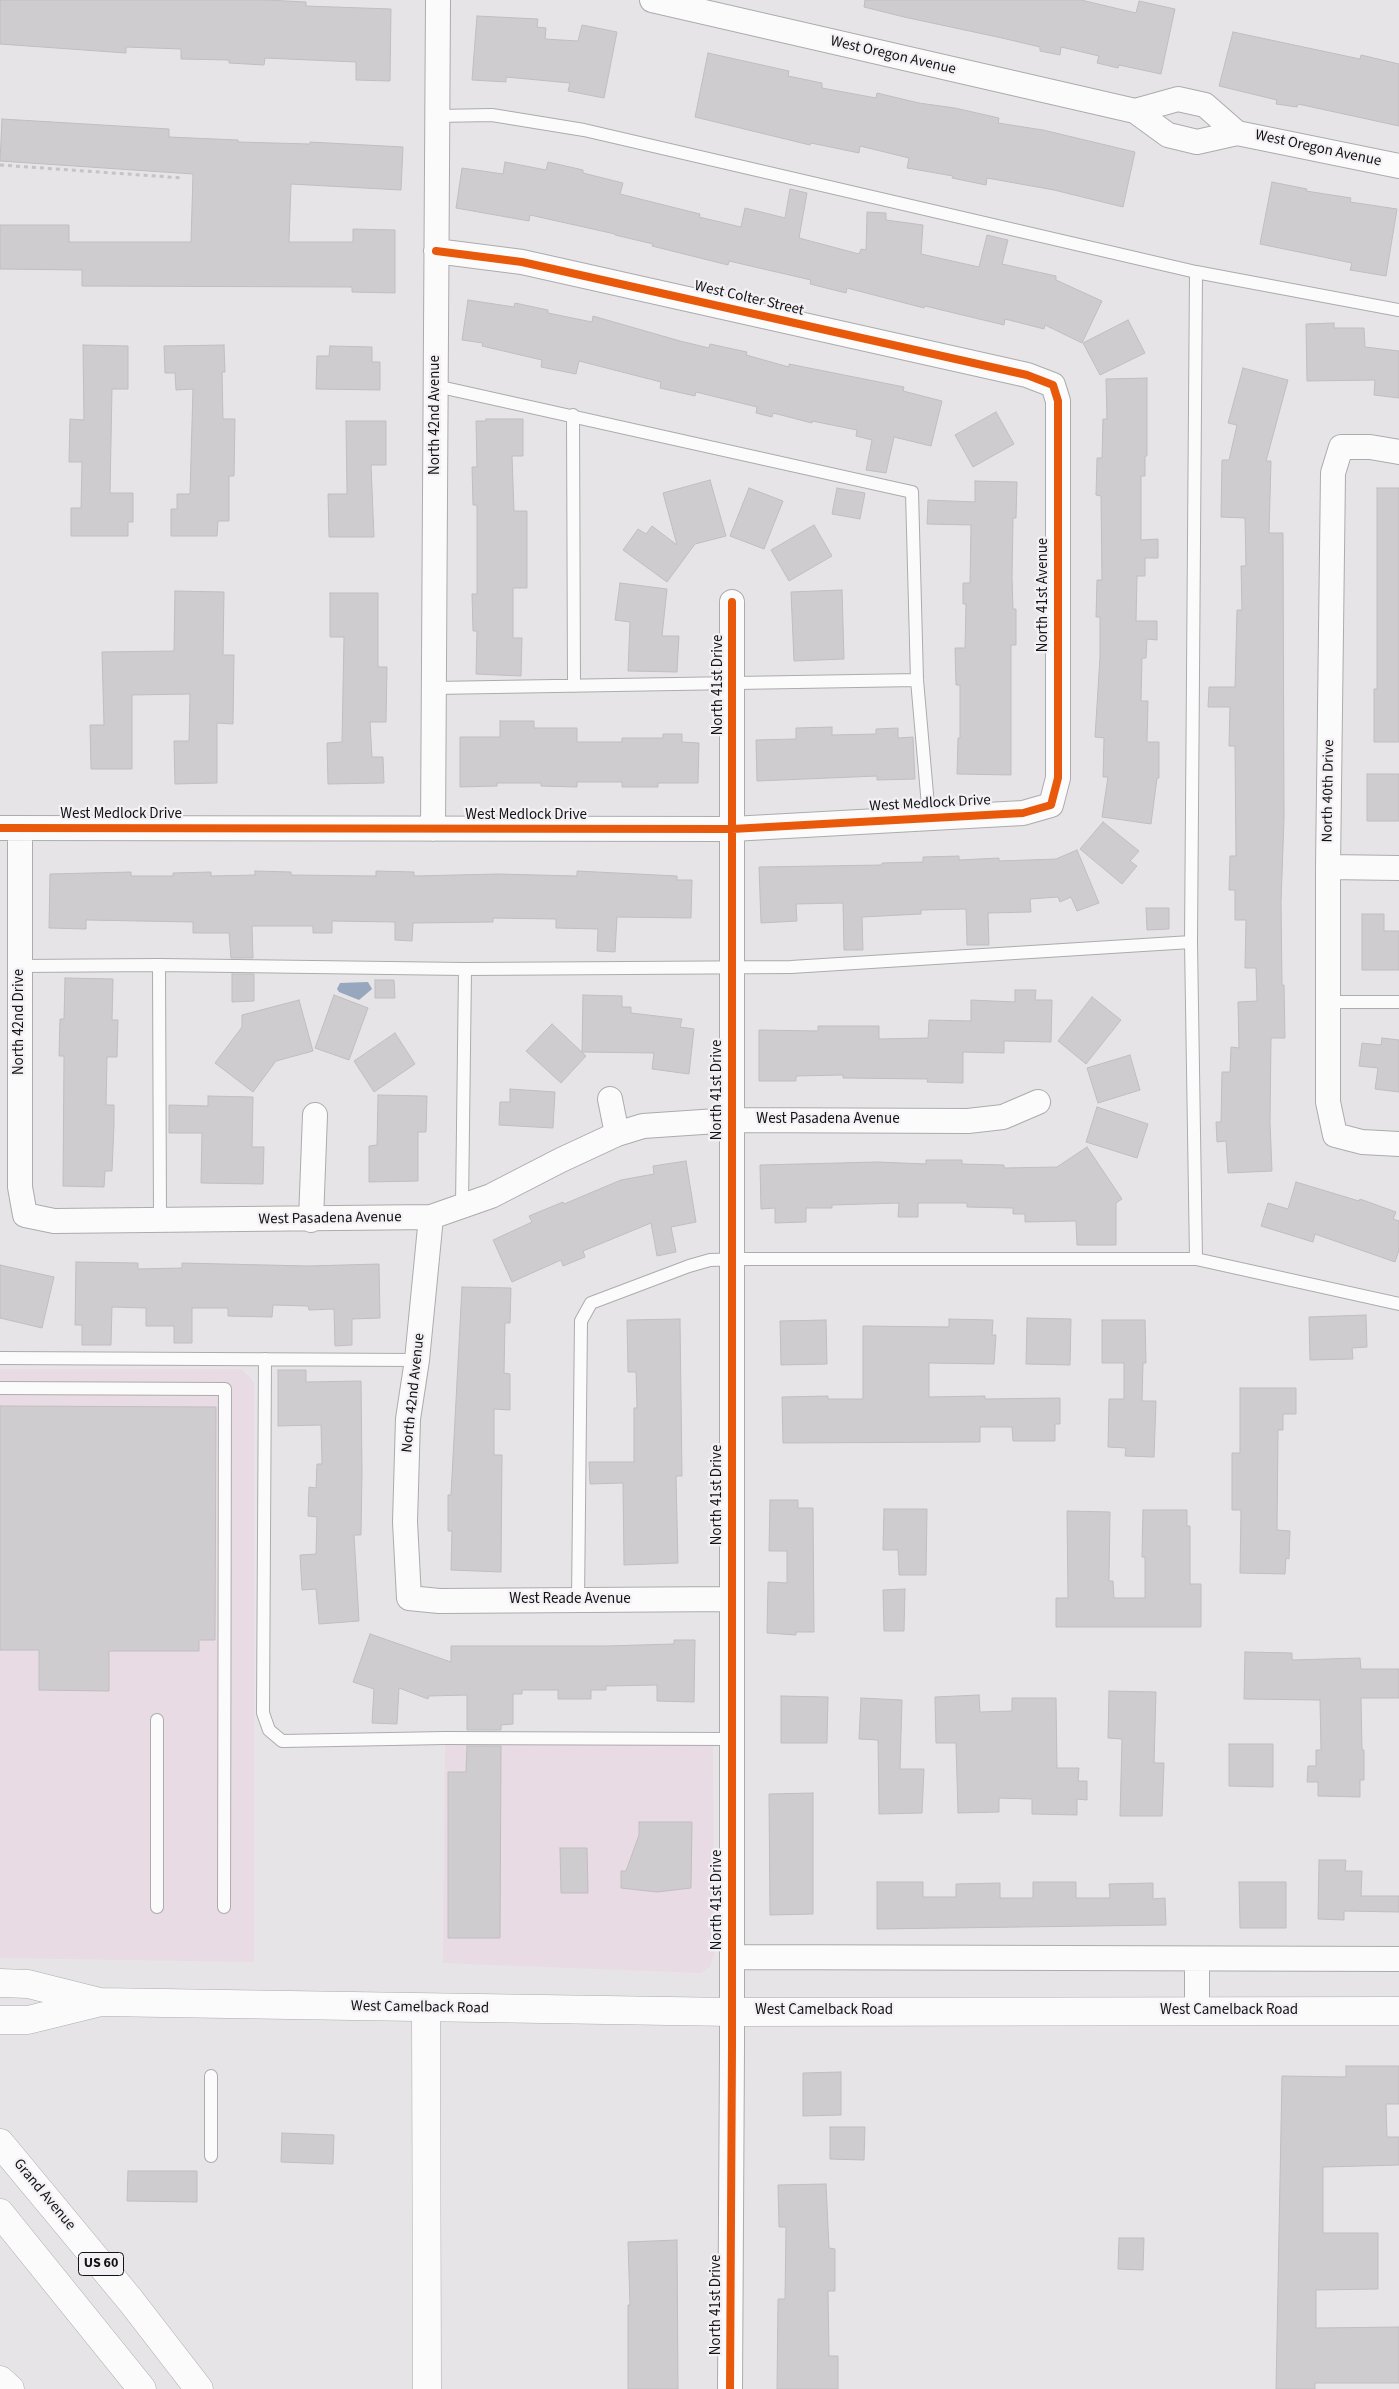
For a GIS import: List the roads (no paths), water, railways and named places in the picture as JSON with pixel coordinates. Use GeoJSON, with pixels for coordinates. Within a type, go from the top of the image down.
{"type":"FeatureCollection","features":[{"type":"Feature","properties":{"kind":"main road","name":"West Camelback Road"},"geometry":{"type":"LineString","coordinates":[[0,1983],[28,1984],[100,2002],[732,2012],[1399,2011]]}},
{"type":"Feature","properties":{"kind":"main road","name":"West Camelback Road"},"geometry":{"type":"LineString","coordinates":[[0,2020],[28,2020],[100,2002]]}},
{"type":"Feature","properties":{"kind":"main road"},"geometry":{"type":"LineString","coordinates":[[426,2008],[427,2389]]}},
{"type":"Feature","properties":{"kind":"main road","name":"Grand Avenue"},"geometry":{"type":"LineString","coordinates":[[0,2143],[131,2301],[199,2389]]}},
{"type":"Feature","properties":{"kind":"main road","name":"US 60"},"geometry":{"type":"LineString","coordinates":[[0,2213],[142,2389]]}},
{"type":"Feature","properties":{"kind":"main road"},"geometry":{"type":"LineString","coordinates":[[0,2380],[10,2389]]}},
{"type":"Feature","properties":{"kind":"street","name":"North 42nd Avenue"},"geometry":{"type":"LineString","coordinates":[[433,829],[438,0]]}},
{"type":"Feature","properties":{"kind":"street","name":"West Oregon Avenue"},"geometry":{"type":"LineString","coordinates":[[652,0],[1135,111],[1168,135],[1197,142],[1237,133],[1399,166]]}},
{"type":"Feature","properties":{"kind":"street","name":"West Oregon Avenue"},"geometry":{"type":"LineString","coordinates":[[1135,111],[1178,99],[1205,105],[1237,133]]}},
{"type":"Feature","properties":{"kind":"street","name":"West Colter Street"},"geometry":{"type":"LineString","coordinates":[[436,251],[522,262],[1027,375],[1053,385]]}},
{"type":"Feature","properties":{"kind":"street","name":"North 41st Avenue"},"geometry":{"type":"LineString","coordinates":[[1051,805],[1058,778],[1058,401],[1053,385]]}},
{"type":"Feature","properties":{"kind":"street","name":"North 40th Drive"},"geometry":{"type":"LineString","coordinates":[[1399,452],[1370,447],[1341,447],[1333,473],[1328,866],[1330,1002],[1328,1102],[1335,1135],[1362,1142],[1399,1144]]}},
{"type":"Feature","properties":{"kind":"street","name":"North 41st Drive"},"geometry":{"type":"LineString","coordinates":[[730,2389],[732,2012],[732,602]]}},
{"type":"Feature","properties":{"kind":"street","name":"West Medlock Drive"},"geometry":{"type":"LineString","coordinates":[[10,828],[732,829],[1022,813],[1051,805]]}},
{"type":"Feature","properties":{"kind":"street","name":"North 42nd Drive"},"geometry":{"type":"LineString","coordinates":[[10,828],[20,966],[20,1187],[26,1215]]}},
{"type":"Feature","properties":{"kind":"street"},"geometry":{"type":"LineString","coordinates":[[1328,866],[1399,868]]}},
{"type":"Feature","properties":{"kind":"street"},"geometry":{"type":"LineString","coordinates":[[610,1100],[617,1134]]}},
{"type":"Feature","properties":{"kind":"street","name":"West Pasadena Avenue"},"geometry":{"type":"LineString","coordinates":[[26,1215],[54,1221],[312,1220],[431,1217],[491,1196],[617,1134],[643,1126],[732,1120],[968,1122],[1003,1117],[1038,1102]]}},
{"type":"Feature","properties":{"kind":"street"},"geometry":{"type":"LineString","coordinates":[[312,1220],[315,1115]]}},
{"type":"Feature","properties":{"kind":"street","name":"North 42nd Avenue"},"geometry":{"type":"LineString","coordinates":[[409,1598],[405,1522],[408,1429],[417,1360],[431,1217]]}},
{"type":"Feature","properties":{"kind":"street","name":"West Reade Avenue"},"geometry":{"type":"LineString","coordinates":[[409,1598],[439,1601],[732,1599]]}},
{"type":"Feature","properties":{"kind":"street"},"geometry":{"type":"LineString","coordinates":[[732,1957],[1399,1959]]}},
{"type":"Feature","properties":{"kind":"street"},"geometry":{"type":"LineString","coordinates":[[1197,1959],[1198,2010]]}},
{"type":"Feature","properties":{"kind":"lane"},"geometry":{"type":"LineString","coordinates":[[437,116],[492,115],[584,130],[1196,272],[1399,310]]}},
{"type":"Feature","properties":{"kind":"lane"},"geometry":{"type":"LineString","coordinates":[[1196,272],[1191,942],[1196,1259]]}},
{"type":"Feature","properties":{"kind":"lane"},"geometry":{"type":"LineString","coordinates":[[436,386],[912,492],[917,680],[929,817]]}},
{"type":"Feature","properties":{"kind":"lane"},"geometry":{"type":"LineString","coordinates":[[573,415],[574,686]]}},
{"type":"Feature","properties":{"kind":"lane"},"geometry":{"type":"LineString","coordinates":[[434,688],[917,680]]}},
{"type":"Feature","properties":{"kind":"lane"},"geometry":{"type":"LineString","coordinates":[[20,966],[159,965],[465,969],[792,968],[1191,942]]}},
{"type":"Feature","properties":{"kind":"lane"},"geometry":{"type":"LineString","coordinates":[[159,965],[160,1220]]}},
{"type":"Feature","properties":{"kind":"lane"},"geometry":{"type":"LineString","coordinates":[[462,1206],[465,969]]}},
{"type":"Feature","properties":{"kind":"lane"},"geometry":{"type":"LineString","coordinates":[[1330,1002],[1399,1002]]}},
{"type":"Feature","properties":{"kind":"lane"},"geometry":{"type":"LineString","coordinates":[[578,1600],[581,1321],[591,1303],[688,1266],[710,1260],[732,1259],[893,1257],[1196,1259],[1399,1304]]}},
{"type":"Feature","properties":{"kind":"lane"},"geometry":{"type":"LineString","coordinates":[[0,1358],[417,1360]]}},
{"type":"Feature","properties":{"kind":"lane"},"geometry":{"type":"LineString","coordinates":[[265,1359],[263,1713],[268,1730],[282,1741],[445,1738],[732,1739]]}},
{"type":"Feature","properties":{"kind":"lane"},"geometry":{"type":"LineString","coordinates":[[0,1388],[225,1389],[224,1907]]}},
{"type":"Feature","properties":{"kind":"lane"},"geometry":{"type":"LineString","coordinates":[[157,1720],[157,1907]]}},
{"type":"Feature","properties":{"kind":"lane"},"geometry":{"type":"LineString","coordinates":[[211,2076],[212,2156]]}},
{"type":"Feature","properties":{"kind":"water"},"geometry":{"type":"Polygon","coordinates":[[[368,982],[372,989],[359,1000],[339,992],[337,989],[340,983],[368,982]]]}}]}
